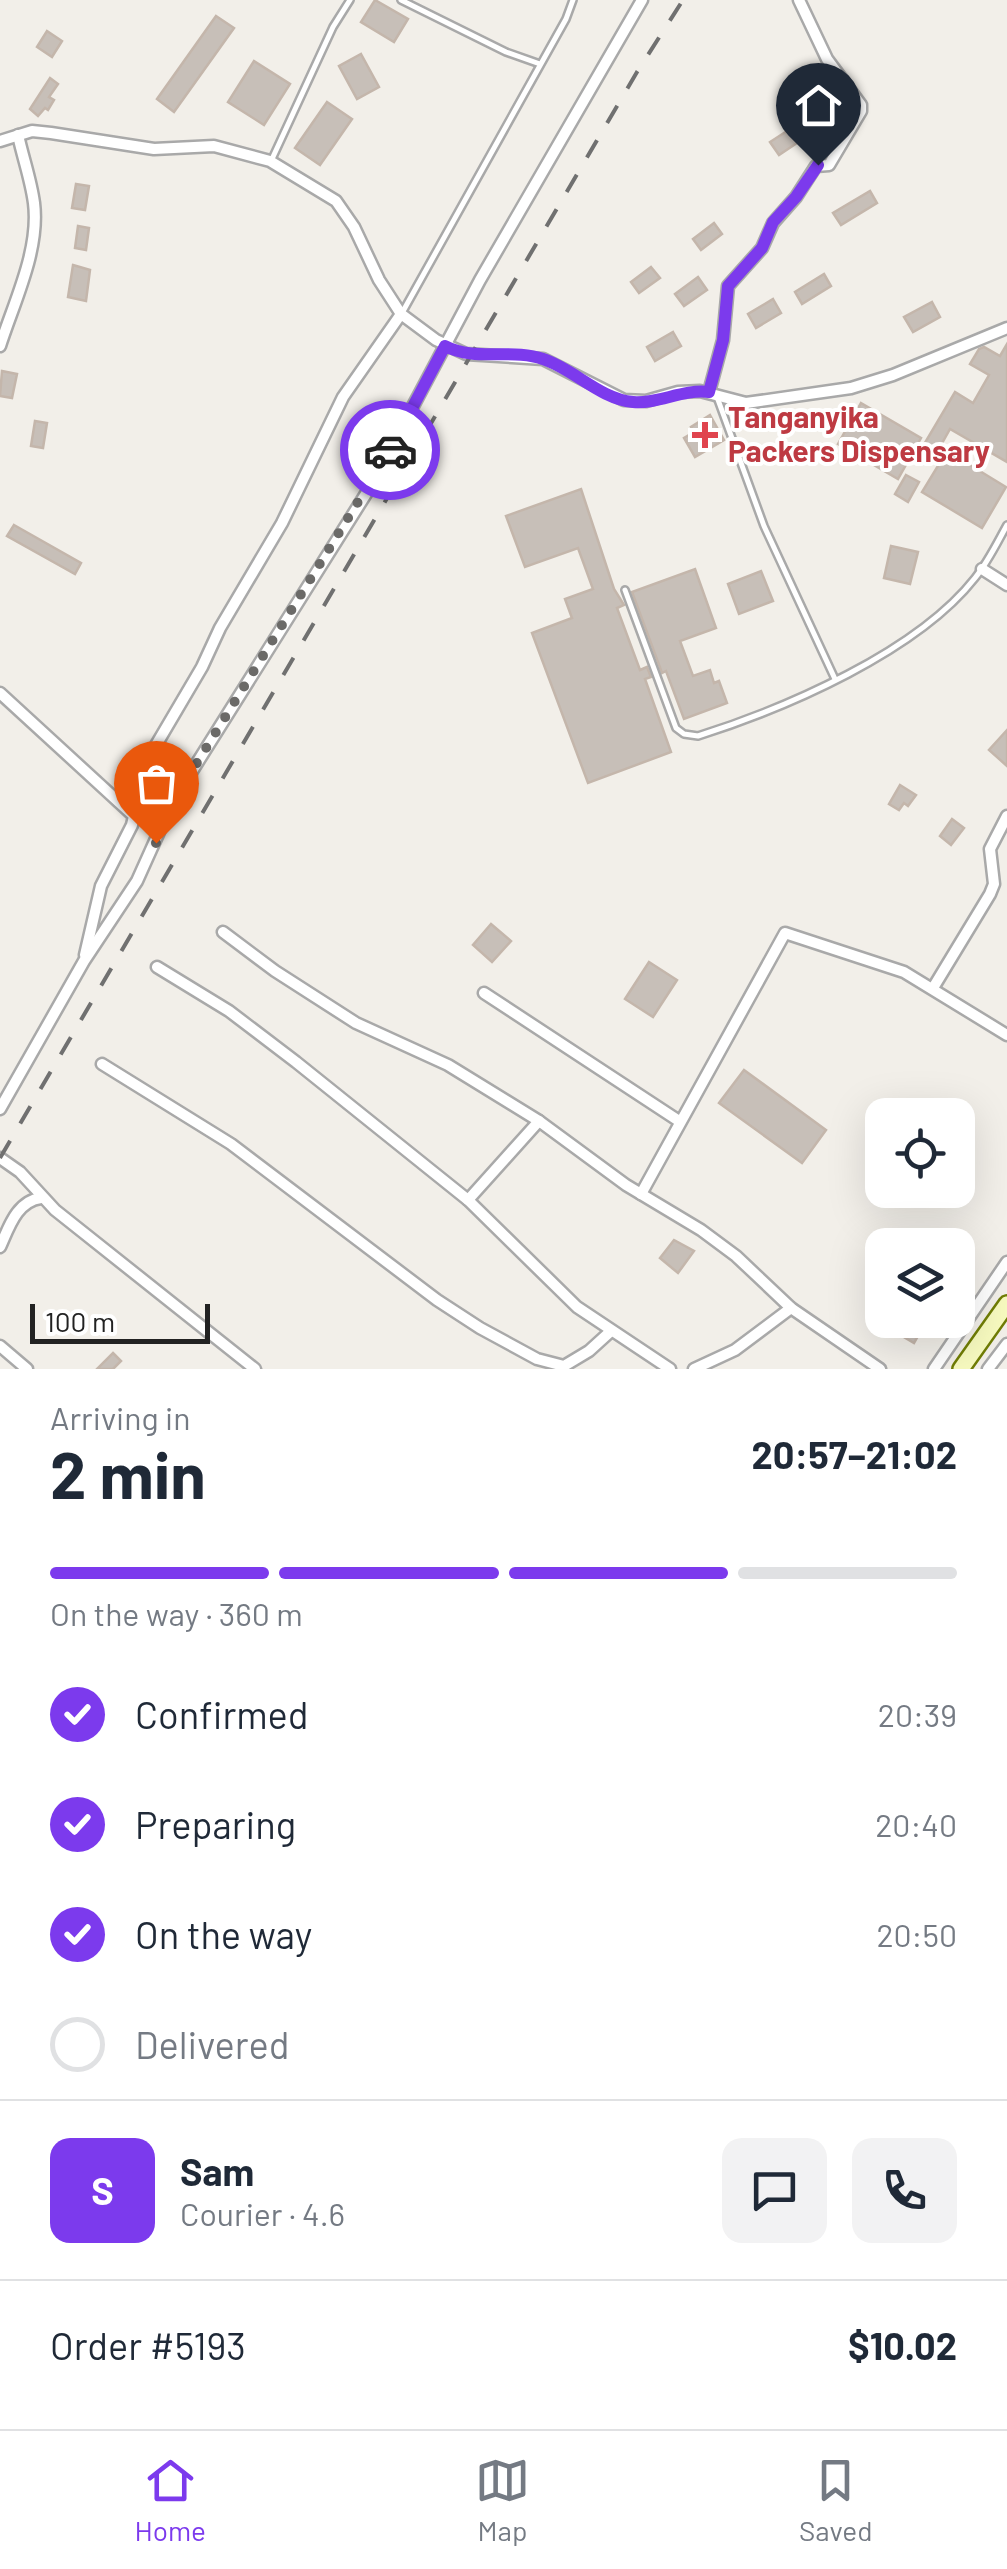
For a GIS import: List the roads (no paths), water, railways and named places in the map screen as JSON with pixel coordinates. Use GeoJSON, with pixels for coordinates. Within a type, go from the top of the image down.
{"type":"FeatureCollection","features":[{"type":"Feature","properties":{"kind":"main road"},"geometry":{"type":"LineString","coordinates":[[962,1369],[1007,1304]]}},
{"type":"Feature","properties":{"kind":"street"},"geometry":{"type":"LineString","coordinates":[[0,1109],[84,961],[137,881],[187,779],[369,489],[549,158],[642,0]]}},
{"type":"Feature","properties":{"kind":"street"},"geometry":{"type":"LineString","coordinates":[[712,393],[723,340],[728,286],[762,248],[773,222],[796,197],[816,166],[828,166],[862,111],[815,36],[799,0]]}},
{"type":"Feature","properties":{"kind":"street"},"geometry":{"type":"LineString","coordinates":[[0,141],[32,132],[84,136],[154,149],[214,146],[270,162],[312,184],[343,210],[379,280],[402,314],[445,346],[466,354],[543,358],[602,391],[634,402],[678,392],[712,393],[746,403],[860,386],[1007,328]]}},
{"type":"Feature","properties":{"kind":"street"},"geometry":{"type":"LineString","coordinates":[[0,346],[29,256],[35,224],[18,135]]}},
{"type":"Feature","properties":{"kind":"street"},"geometry":{"type":"LineString","coordinates":[[118,800],[142,768],[282,524],[350,386],[402,314]]}},
{"type":"Feature","properties":{"kind":"street"},"geometry":{"type":"LineString","coordinates":[[982,569],[1007,585]]}},
{"type":"Feature","properties":{"kind":"street"},"geometry":{"type":"LineString","coordinates":[[0,693],[131,812],[134,820],[101,886],[84,961]]}},
{"type":"Feature","properties":{"kind":"street"},"geometry":{"type":"LineString","coordinates":[[933,988],[994,884],[990,849],[1007,816]]}},
{"type":"Feature","properties":{"kind":"street"},"geometry":{"type":"LineString","coordinates":[[994,884],[1007,890]]}},
{"type":"Feature","properties":{"kind":"street"},"geometry":{"type":"LineString","coordinates":[[224,932],[275,972],[356,1024],[448,1066],[539,1121],[641,1194],[725,1247],[791,1308],[880,1369]]}},
{"type":"Feature","properties":{"kind":"street"},"geometry":{"type":"LineString","coordinates":[[641,1194],[784,932],[904,972],[1007,1036]]}},
{"type":"Feature","properties":{"kind":"street"},"geometry":{"type":"LineString","coordinates":[[157,967],[241,1020],[468,1200],[518,1246],[554,1288],[670,1369]]}},
{"type":"Feature","properties":{"kind":"street"},"geometry":{"type":"LineString","coordinates":[[484,994],[679,1121]]}},
{"type":"Feature","properties":{"kind":"street"},"geometry":{"type":"LineString","coordinates":[[102,1064],[231,1144],[436,1300],[495,1337],[550,1364],[564,1366],[611,1331]]}},
{"type":"Feature","properties":{"kind":"street"},"geometry":{"type":"LineString","coordinates":[[468,1200],[539,1121]]}},
{"type":"Feature","properties":{"kind":"street"},"geometry":{"type":"LineString","coordinates":[[0,1158],[20,1172],[42,1198],[255,1369]]}},
{"type":"Feature","properties":{"kind":"street"},"geometry":{"type":"LineString","coordinates":[[0,1247],[21,1207],[42,1198]]}},
{"type":"Feature","properties":{"kind":"street"},"geometry":{"type":"LineString","coordinates":[[934,1369],[1007,1262]]}},
{"type":"Feature","properties":{"kind":"street"},"geometry":{"type":"LineString","coordinates":[[694,1369],[735,1350],[791,1308]]}},
{"type":"Feature","properties":{"kind":"street"},"geometry":{"type":"LineString","coordinates":[[988,1369],[1007,1344]]}},
{"type":"Feature","properties":{"kind":"street"},"geometry":{"type":"LineString","coordinates":[[0,1346],[28,1369]]}},
{"type":"Feature","properties":{"kind":"lane"},"geometry":{"type":"LineString","coordinates":[[270,162],[333,27],[350,0]]}},
{"type":"Feature","properties":{"kind":"lane"},"geometry":{"type":"LineString","coordinates":[[401,0],[506,52],[540,64]]}},
{"type":"Feature","properties":{"kind":"lane"},"geometry":{"type":"LineString","coordinates":[[402,314],[566,20],[573,0]]}},
{"type":"Feature","properties":{"kind":"lane"},"geometry":{"type":"LineString","coordinates":[[712,393],[770,539],[836,680]]}},
{"type":"Feature","properties":{"kind":"lane"},"geometry":{"type":"LineString","coordinates":[[625,590],[676,728],[698,736],[836,680],[892,650],[956,598],[982,569],[1007,525]]}},
{"type":"Feature","properties":{"kind":"railway"},"geometry":{"type":"LineString","coordinates":[[0,1158],[637,72],[683,0]]}},
{"type":"Feature","properties":{"kind":"place","name":"Tanganyika Packers Dispensary"},"geometry":{"type":"Point","coordinates":[705,435]}}]}
